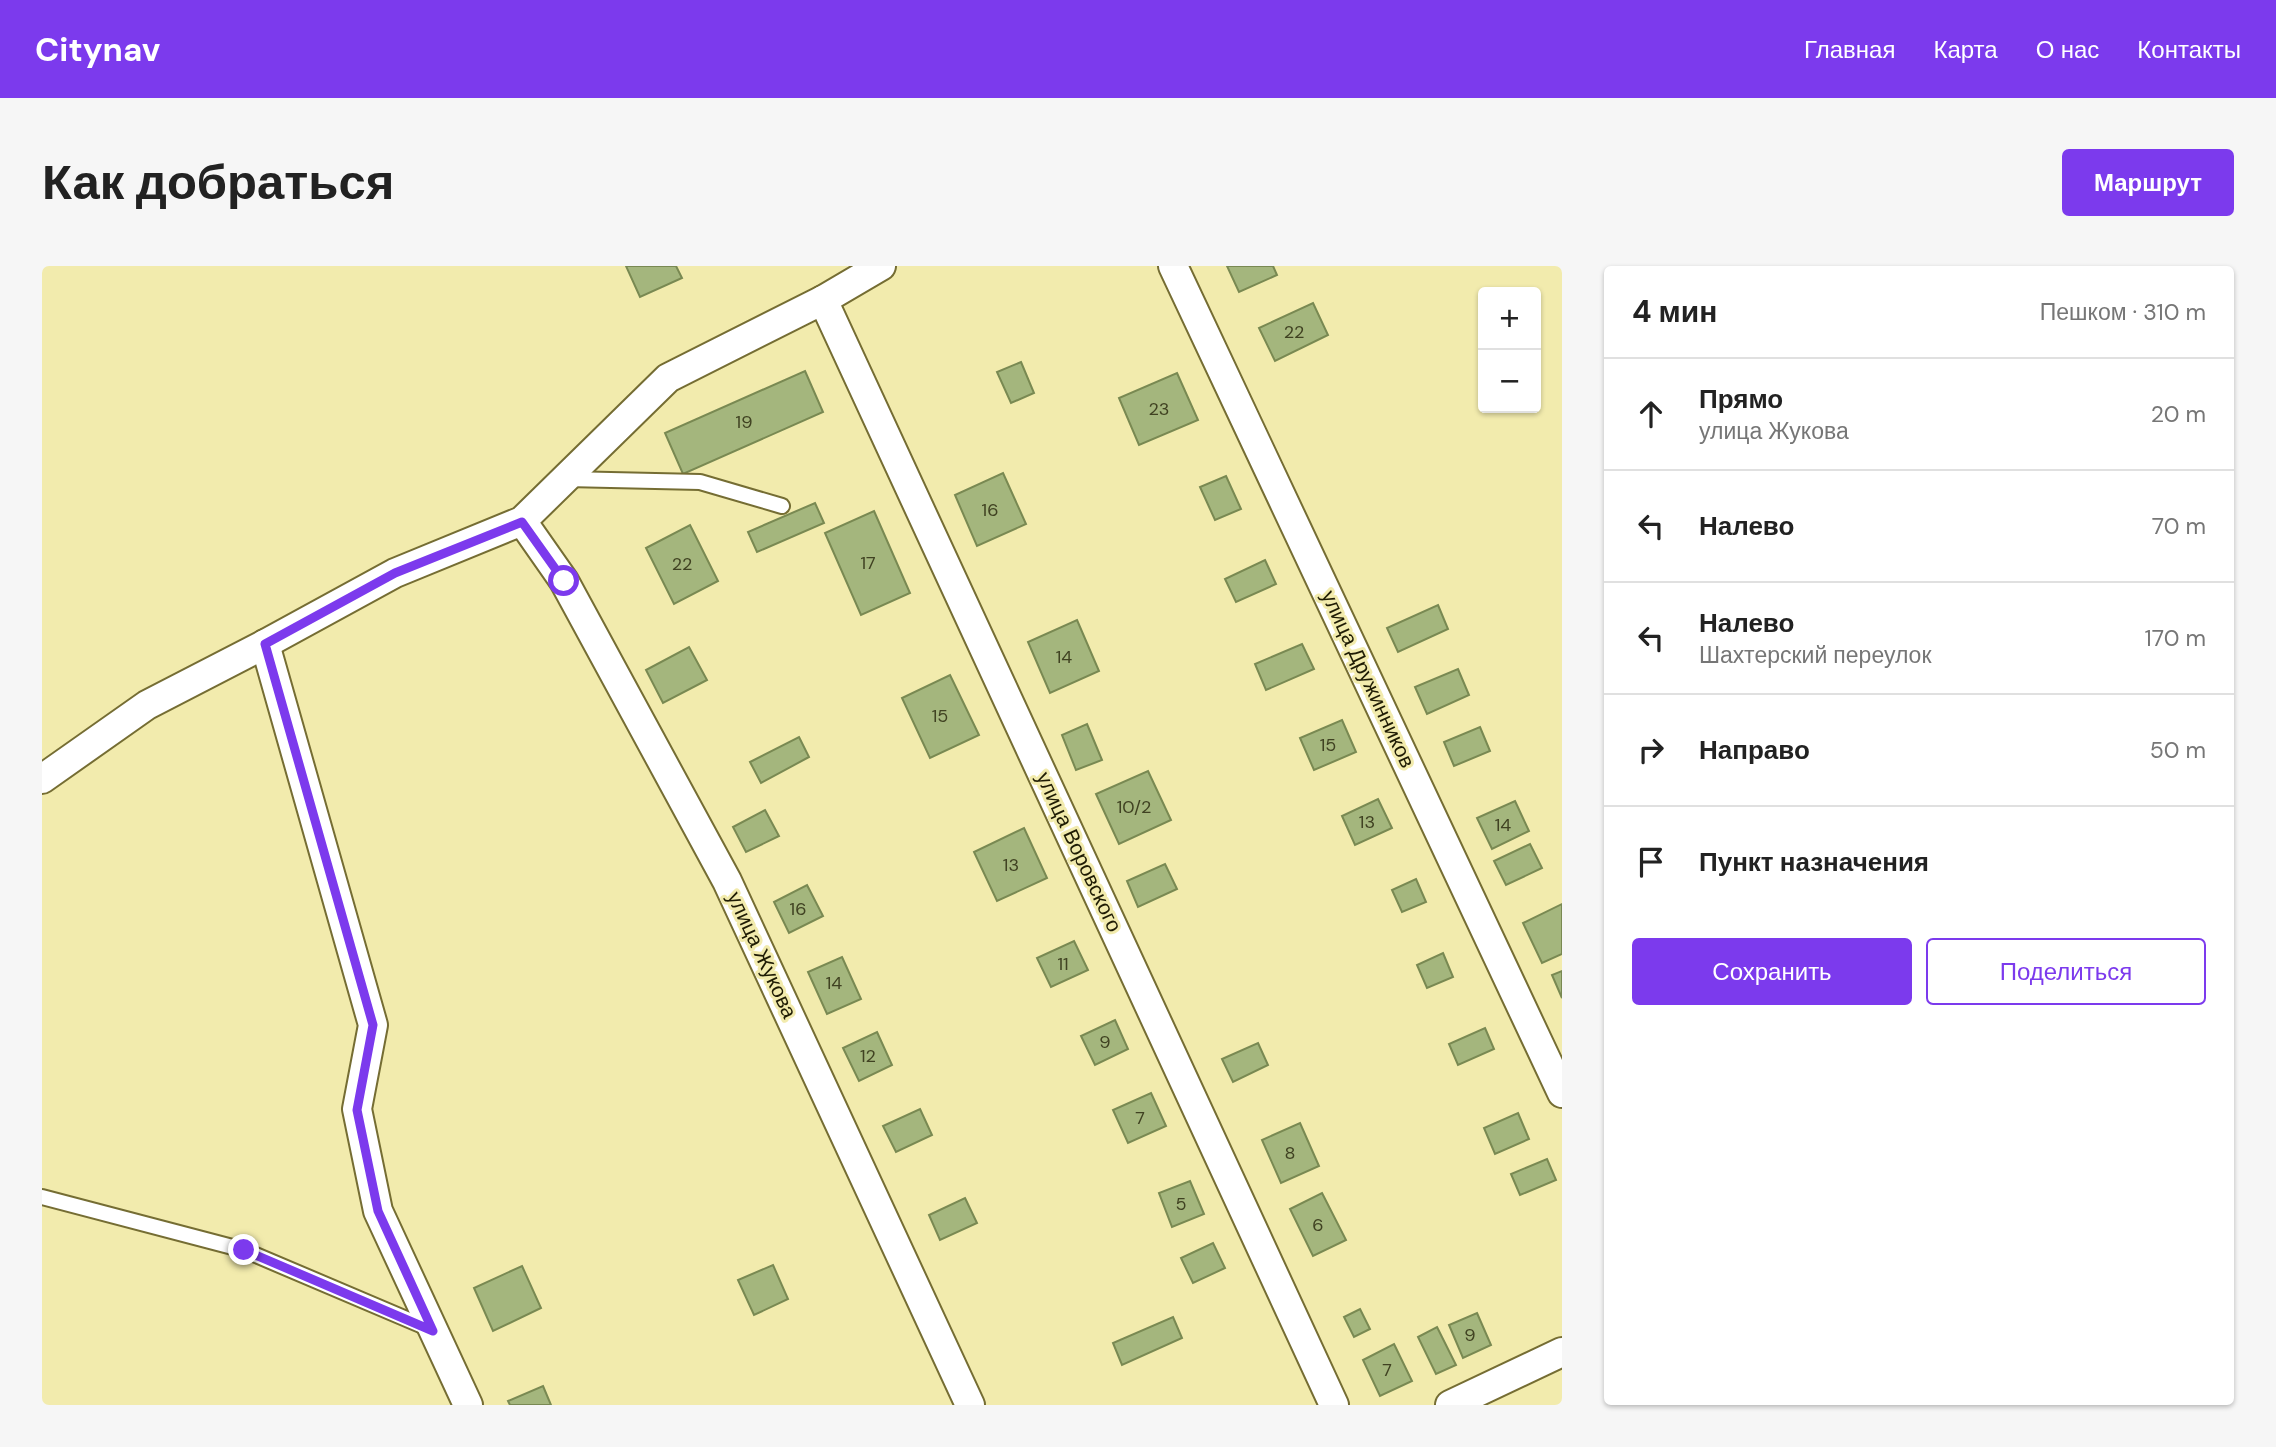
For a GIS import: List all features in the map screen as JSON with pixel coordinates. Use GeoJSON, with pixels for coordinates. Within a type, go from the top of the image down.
{"type":"FeatureCollection","features":[{"type":"Feature","properties":{"kind":"street"},"geometry":{"type":"LineString","coordinates":[[42,779],[147,705],[395,573],[522,522],[668,378],[823,300],[881,266]]}},
{"type":"Feature","properties":{"kind":"street","name":"улица Дружинников"},"geometry":{"type":"LineString","coordinates":[[1173,266],[1562,1093]]}},
{"type":"Feature","properties":{"kind":"street","name":"улица Воровского"},"geometry":{"type":"LineString","coordinates":[[823,300],[1334,1405]]}},
{"type":"Feature","properties":{"kind":"street","name":"улица Жукова"},"geometry":{"type":"LineString","coordinates":[[522,522],[564,581],[727,881],[970,1405]]}},
{"type":"Feature","properties":{"kind":"street"},"geometry":{"type":"LineString","coordinates":[[265,644],[373,1025],[357,1110],[378,1211],[468,1405]]}},
{"type":"Feature","properties":{"kind":"street"},"geometry":{"type":"LineString","coordinates":[[1450,1405],[1562,1352]]}},
{"type":"Feature","properties":{"kind":"lane"},"geometry":{"type":"LineString","coordinates":[[565,479],[700,482],[782,506]]}},
{"type":"Feature","properties":{"kind":"lane"},"geometry":{"type":"LineString","coordinates":[[42,1197],[244,1250],[433,1331]]}},
{"type":"Feature","properties":{"kind":"building"},"geometry":{"type":"Polygon","coordinates":[[[626,266],[676,266],[682,278],[640,297],[626,266]]]}},
{"type":"Feature","properties":{"kind":"building"},"geometry":{"type":"Polygon","coordinates":[[[1227,266],[1273,266],[1277,275],[1239,292],[1227,266]]]}},
{"type":"Feature","properties":{"kind":"building"},"geometry":{"type":"Polygon","coordinates":[[[1313,303],[1328,335],[1275,361],[1259,328],[1313,303]]]}},
{"type":"Feature","properties":{"kind":"building"},"geometry":{"type":"Polygon","coordinates":[[[1021,362],[1034,393],[1011,403],[997,372],[1021,362]]]}},
{"type":"Feature","properties":{"kind":"building"},"geometry":{"type":"Polygon","coordinates":[[[805,371],[823,412],[683,474],[665,433],[805,371]]]}},
{"type":"Feature","properties":{"kind":"building"},"geometry":{"type":"Polygon","coordinates":[[[1177,373],[1198,420],[1139,445],[1119,398],[1177,373]]]}},
{"type":"Feature","properties":{"kind":"building"},"geometry":{"type":"Polygon","coordinates":[[[1003,473],[1026,524],[977,546],[955,495],[1003,473]]]}},
{"type":"Feature","properties":{"kind":"building"},"geometry":{"type":"Polygon","coordinates":[[[1226,476],[1241,509],[1215,520],[1200,487],[1226,476]]]}},
{"type":"Feature","properties":{"kind":"building"},"geometry":{"type":"Polygon","coordinates":[[[815,503],[824,523],[757,552],[748,532],[815,503]]]}},
{"type":"Feature","properties":{"kind":"building"},"geometry":{"type":"Polygon","coordinates":[[[874,511],[910,593],[861,615],[825,533],[874,511]]]}},
{"type":"Feature","properties":{"kind":"building"},"geometry":{"type":"Polygon","coordinates":[[[690,525],[718,581],[674,604],[646,548],[690,525]]]}},
{"type":"Feature","properties":{"kind":"building"},"geometry":{"type":"Polygon","coordinates":[[[1265,560],[1276,584],[1236,602],[1225,579],[1265,560]]]}},
{"type":"Feature","properties":{"kind":"building"},"geometry":{"type":"Polygon","coordinates":[[[1438,605],[1448,629],[1398,652],[1387,628],[1438,605]]]}},
{"type":"Feature","properties":{"kind":"building"},"geometry":{"type":"Polygon","coordinates":[[[1077,620],[1099,671],[1050,693],[1028,642],[1077,620]]]}},
{"type":"Feature","properties":{"kind":"building"},"geometry":{"type":"Polygon","coordinates":[[[1302,644],[1314,669],[1266,690],[1255,664],[1302,644]]]}},
{"type":"Feature","properties":{"kind":"building"},"geometry":{"type":"Polygon","coordinates":[[[689,647],[707,680],[663,703],[646,670],[689,647]]]}},
{"type":"Feature","properties":{"kind":"building"},"geometry":{"type":"Polygon","coordinates":[[[1458,669],[1469,695],[1427,714],[1415,687],[1458,669]]]}},
{"type":"Feature","properties":{"kind":"building"},"geometry":{"type":"Polygon","coordinates":[[[950,675],[979,735],[930,758],[902,698],[950,675]]]}},
{"type":"Feature","properties":{"kind":"building"},"geometry":{"type":"Polygon","coordinates":[[[1342,720],[1356,752],[1314,770],[1300,738],[1342,720]]]}},
{"type":"Feature","properties":{"kind":"building"},"geometry":{"type":"Polygon","coordinates":[[[1087,724],[1102,760],[1076,770],[1062,735],[1087,724]]]}},
{"type":"Feature","properties":{"kind":"building"},"geometry":{"type":"Polygon","coordinates":[[[1480,727],[1490,751],[1454,766],[1444,742],[1480,727]]]}},
{"type":"Feature","properties":{"kind":"building"},"geometry":{"type":"Polygon","coordinates":[[[799,737],[809,757],[761,783],[750,762],[799,737]]]}},
{"type":"Feature","properties":{"kind":"building"},"geometry":{"type":"Polygon","coordinates":[[[1148,771],[1171,820],[1119,844],[1096,794],[1148,771]]]}},
{"type":"Feature","properties":{"kind":"building"},"geometry":{"type":"Polygon","coordinates":[[[1378,799],[1392,828],[1355,845],[1342,816],[1378,799]]]}},
{"type":"Feature","properties":{"kind":"building"},"geometry":{"type":"Polygon","coordinates":[[[1515,801],[1529,831],[1492,849],[1477,818],[1515,801]]]}},
{"type":"Feature","properties":{"kind":"building"},"geometry":{"type":"Polygon","coordinates":[[[765,810],[779,836],[746,852],[733,827],[765,810]]]}},
{"type":"Feature","properties":{"kind":"building"},"geometry":{"type":"Polygon","coordinates":[[[1024,828],[1047,878],[997,901],[974,852],[1024,828]]]}},
{"type":"Feature","properties":{"kind":"building"},"geometry":{"type":"Polygon","coordinates":[[[1530,844],[1542,868],[1506,885],[1494,861],[1530,844]]]}},
{"type":"Feature","properties":{"kind":"building"},"geometry":{"type":"Polygon","coordinates":[[[1165,864],[1177,889],[1138,907],[1127,881],[1165,864]]]}},
{"type":"Feature","properties":{"kind":"building"},"geometry":{"type":"Polygon","coordinates":[[[1416,879],[1426,902],[1402,912],[1392,890],[1416,879]]]}},
{"type":"Feature","properties":{"kind":"building"},"geometry":{"type":"Polygon","coordinates":[[[807,885],[823,916],[789,933],[774,902],[807,885]]]}},
{"type":"Feature","properties":{"kind":"building"},"geometry":{"type":"Polygon","coordinates":[[[1562,904],[1562,954],[1542,963],[1523,923],[1562,904]]]}},
{"type":"Feature","properties":{"kind":"building"},"geometry":{"type":"Polygon","coordinates":[[[1074,941],[1088,970],[1051,987],[1037,958],[1074,941]]]}},
{"type":"Feature","properties":{"kind":"building"},"geometry":{"type":"Polygon","coordinates":[[[1443,953],[1453,977],[1427,988],[1417,965],[1443,953]]]}},
{"type":"Feature","properties":{"kind":"building"},"geometry":{"type":"Polygon","coordinates":[[[842,957],[861,999],[827,1014],[808,972],[842,957]]]}},
{"type":"Feature","properties":{"kind":"building"},"geometry":{"type":"Polygon","coordinates":[[[1562,971],[1562,998],[1552,975],[1562,971]]]}},
{"type":"Feature","properties":{"kind":"building"},"geometry":{"type":"Polygon","coordinates":[[[1115,1020],[1128,1049],[1095,1065],[1081,1036],[1115,1020]]]}},
{"type":"Feature","properties":{"kind":"building"},"geometry":{"type":"Polygon","coordinates":[[[1485,1028],[1494,1049],[1458,1065],[1449,1044],[1485,1028]]]}},
{"type":"Feature","properties":{"kind":"building"},"geometry":{"type":"Polygon","coordinates":[[[877,1032],[892,1065],[859,1081],[843,1048],[877,1032]]]}},
{"type":"Feature","properties":{"kind":"building"},"geometry":{"type":"Polygon","coordinates":[[[1258,1043],[1268,1065],[1233,1082],[1222,1059],[1258,1043]]]}},
{"type":"Feature","properties":{"kind":"building"},"geometry":{"type":"Polygon","coordinates":[[[1151,1093],[1166,1126],[1128,1143],[1113,1110],[1151,1093]]]}},
{"type":"Feature","properties":{"kind":"building"},"geometry":{"type":"Polygon","coordinates":[[[920,1109],[932,1135],[896,1152],[883,1126],[920,1109]]]}},
{"type":"Feature","properties":{"kind":"building"},"geometry":{"type":"Polygon","coordinates":[[[1518,1113],[1529,1139],[1495,1154],[1484,1128],[1518,1113]]]}},
{"type":"Feature","properties":{"kind":"building"},"geometry":{"type":"Polygon","coordinates":[[[1300,1123],[1319,1166],[1281,1183],[1262,1140],[1300,1123]]]}},
{"type":"Feature","properties":{"kind":"building"},"geometry":{"type":"Polygon","coordinates":[[[1547,1159],[1556,1180],[1520,1195],[1511,1174],[1547,1159]]]}},
{"type":"Feature","properties":{"kind":"building"},"geometry":{"type":"Polygon","coordinates":[[[1190,1181],[1204,1214],[1172,1227],[1159,1193],[1190,1181]]]}},
{"type":"Feature","properties":{"kind":"building"},"geometry":{"type":"Polygon","coordinates":[[[1322,1193],[1346,1240],[1313,1256],[1290,1209],[1322,1193]]]}},
{"type":"Feature","properties":{"kind":"building"},"geometry":{"type":"Polygon","coordinates":[[[965,1198],[977,1223],[940,1240],[929,1215],[965,1198]]]}},
{"type":"Feature","properties":{"kind":"building"},"geometry":{"type":"Polygon","coordinates":[[[1213,1243],[1225,1268],[1193,1283],[1181,1258],[1213,1243]]]}},
{"type":"Feature","properties":{"kind":"building"},"geometry":{"type":"Polygon","coordinates":[[[773,1265],[788,1299],[754,1315],[738,1280],[773,1265]]]}},
{"type":"Feature","properties":{"kind":"building"},"geometry":{"type":"Polygon","coordinates":[[[522,1266],[541,1308],[493,1331],[474,1288],[522,1266]]]}},
{"type":"Feature","properties":{"kind":"building"},"geometry":{"type":"Polygon","coordinates":[[[1360,1309],[1370,1329],[1354,1337],[1344,1317],[1360,1309]]]}},
{"type":"Feature","properties":{"kind":"building"},"geometry":{"type":"Polygon","coordinates":[[[1477,1313],[1491,1345],[1463,1358],[1449,1325],[1477,1313]]]}},
{"type":"Feature","properties":{"kind":"building"},"geometry":{"type":"Polygon","coordinates":[[[1173,1317],[1182,1338],[1122,1365],[1113,1343],[1173,1317]]]}},
{"type":"Feature","properties":{"kind":"building"},"geometry":{"type":"Polygon","coordinates":[[[1437,1327],[1456,1365],[1436,1374],[1418,1337],[1437,1327]]]}},
{"type":"Feature","properties":{"kind":"building"},"geometry":{"type":"Polygon","coordinates":[[[1394,1344],[1412,1381],[1380,1396],[1363,1360],[1394,1344]]]}},
{"type":"Feature","properties":{"kind":"building"},"geometry":{"type":"Polygon","coordinates":[[[543,1386],[551,1405],[510,1405],[508,1401],[543,1386]]]}},
{"type":"Feature","properties":{"kind":"route"},"geometry":{"type":"LineString","coordinates":[[244,1250],[433,1331],[378,1211],[357,1110],[373,1025],[265,644],[395,573],[522,522],[564,581]]}}]}
